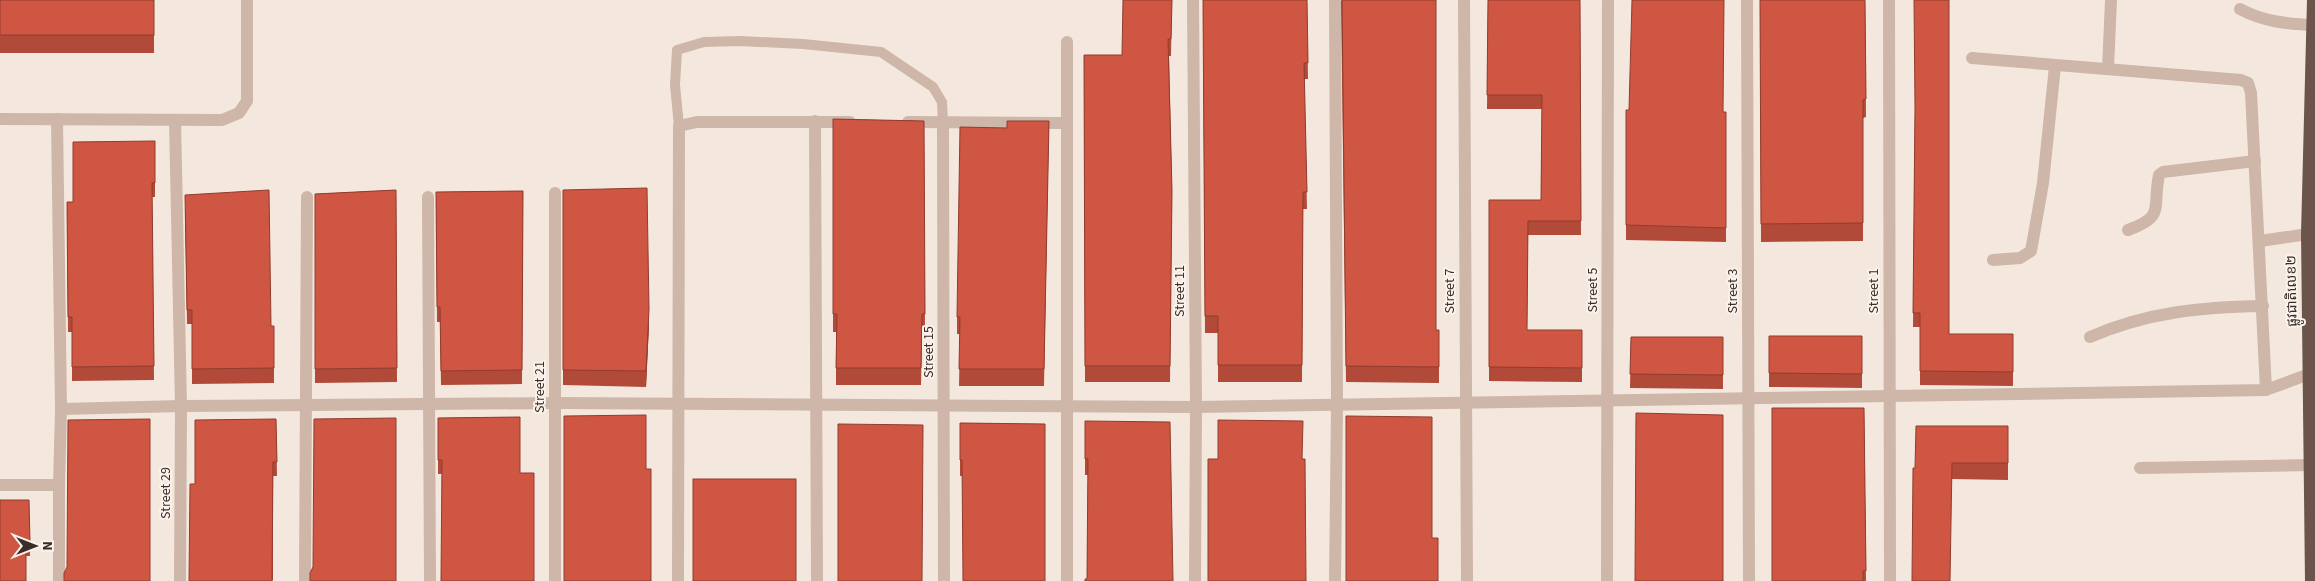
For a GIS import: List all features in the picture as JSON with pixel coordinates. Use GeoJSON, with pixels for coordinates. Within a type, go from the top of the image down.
{"type":"FeatureCollection","features":[{"type":"Feature","properties":{"kind":"highway","name":"ផ្លូវជាតិលេខ២"},"geometry":{"type":"LineString","coordinates":[[2312,581],[2308,234],[2315,24],[2314,0]]}},
{"type":"Feature","properties":{"kind":"street"},"geometry":{"type":"LineString","coordinates":[[0,118],[222,120],[239,113],[247,101],[247,0]]}},
{"type":"Feature","properties":{"kind":"street","name":"Street 11"},"geometry":{"type":"LineString","coordinates":[[1193,0],[1196,407],[1194,581]]}},
{"type":"Feature","properties":{"kind":"street"},"geometry":{"type":"LineString","coordinates":[[1334,0],[1337,405],[1335,581]]}},
{"type":"Feature","properties":{"kind":"street","name":"Street 7"},"geometry":{"type":"LineString","coordinates":[[1464,0],[1467,581]]}},
{"type":"Feature","properties":{"kind":"street","name":"Street 5"},"geometry":{"type":"LineString","coordinates":[[1607,581],[1608,0]]}},
{"type":"Feature","properties":{"kind":"street","name":"Street 3"},"geometry":{"type":"LineString","coordinates":[[1747,0],[1749,581]]}},
{"type":"Feature","properties":{"kind":"street","name":"Street 1"},"geometry":{"type":"LineString","coordinates":[[1889,0],[1890,581]]}},
{"type":"Feature","properties":{"kind":"street"},"geometry":{"type":"LineString","coordinates":[[2108,70],[2111,0]]}},
{"type":"Feature","properties":{"kind":"street"},"geometry":{"type":"LineString","coordinates":[[2240,9],[2251,15],[2276,22],[2315,24]]}},
{"type":"Feature","properties":{"kind":"street"},"geometry":{"type":"LineString","coordinates":[[1067,42],[1067,581]]}},
{"type":"Feature","properties":{"kind":"street"},"geometry":{"type":"LineString","coordinates":[[1972,58],[2241,80],[2248,84],[2251,93],[2260,241],[2266,390]]}},
{"type":"Feature","properties":{"kind":"street"},"geometry":{"type":"LineString","coordinates":[[1993,260],[2020,258],[2031,251],[2043,183],[2055,66]]}},
{"type":"Feature","properties":{"kind":"street"},"geometry":{"type":"LineString","coordinates":[[57,119],[61,409],[59,581]]}},
{"type":"Feature","properties":{"kind":"street","name":"Street 29"},"geometry":{"type":"LineString","coordinates":[[175,120],[181,406],[180,581]]}},
{"type":"Feature","properties":{"kind":"street"},"geometry":{"type":"LineString","coordinates":[[815,121],[816,581]]}},
{"type":"Feature","properties":{"kind":"street"},"geometry":{"type":"LineString","coordinates":[[678,581],[678,126],[697,122],[864,122]]}},
{"type":"Feature","properties":{"kind":"street"},"geometry":{"type":"LineString","coordinates":[[894,122],[1067,123]]}},
{"type":"Feature","properties":{"kind":"street","name":"Street 15"},"geometry":{"type":"LineString","coordinates":[[943,122],[944,581]]}},
{"type":"Feature","properties":{"kind":"street"},"geometry":{"type":"LineString","coordinates":[[2128,230],[2148,223],[2153,217],[2159,175],[2163,172],[2255,161]]}},
{"type":"Feature","properties":{"kind":"street","name":"Street 21"},"geometry":{"type":"LineString","coordinates":[[555,193],[555,581]]}},
{"type":"Feature","properties":{"kind":"street"},"geometry":{"type":"LineString","coordinates":[[305,581],[307,197]]}},
{"type":"Feature","properties":{"kind":"street"},"geometry":{"type":"LineString","coordinates":[[428,197],[430,581]]}},
{"type":"Feature","properties":{"kind":"street"},"geometry":{"type":"LineString","coordinates":[[2260,241],[2308,234]]}},
{"type":"Feature","properties":{"kind":"street"},"geometry":{"type":"LineString","coordinates":[[2090,337],[2121,323],[2174,312],[2206,307],[2263,306]]}},
{"type":"Feature","properties":{"kind":"street"},"geometry":{"type":"LineString","coordinates":[[61,409],[181,406],[555,403],[678,406],[1068,407],[1466,403],[2266,390],[2309,374]]}},
{"type":"Feature","properties":{"kind":"street"},"geometry":{"type":"LineString","coordinates":[[2140,468],[2310,465]]}},
{"type":"Feature","properties":{"kind":"street"},"geometry":{"type":"LineString","coordinates":[[0,485],[59,485]]}},
{"type":"Feature","properties":{"kind":"lane"},"geometry":{"type":"LineString","coordinates":[[678,126],[675,85],[677,50],[704,42],[740,41],[803,44],[881,52],[933,87],[942,102],[943,122]]}},
{"type":"Feature","properties":{"kind":"building"},"geometry":{"type":"Polygon","coordinates":[[[0,0],[154,0],[154,35],[0,35],[0,0]]]}},
{"type":"Feature","properties":{"kind":"building"},"geometry":{"type":"Polygon","coordinates":[[[1123,0],[1172,0],[1171,39],[1168,39],[1172,191],[1170,366],[1085,366],[1084,55],[1122,55],[1123,0]]]}},
{"type":"Feature","properties":{"kind":"building"},"geometry":{"type":"Polygon","coordinates":[[[1203,0],[1307,0],[1308,63],[1304,63],[1307,192],[1303,192],[1302,365],[1218,365],[1218,316],[1205,316],[1203,0]]]}},
{"type":"Feature","properties":{"kind":"building"},"geometry":{"type":"Polygon","coordinates":[[[1342,0],[1436,0],[1436,330],[1439,330],[1439,367],[1346,366],[1342,0]]]}},
{"type":"Feature","properties":{"kind":"building"},"geometry":{"type":"Polygon","coordinates":[[[1488,0],[1580,0],[1581,221],[1528,221],[1527,330],[1582,330],[1582,368],[1489,367],[1489,200],[1541,200],[1542,95],[1487,95],[1488,0]]]}},
{"type":"Feature","properties":{"kind":"building"},"geometry":{"type":"Polygon","coordinates":[[[1632,0],[1724,0],[1723,112],[1726,112],[1726,228],[1626,225],[1626,110],[1629,110],[1632,0]]]}},
{"type":"Feature","properties":{"kind":"building"},"geometry":{"type":"Polygon","coordinates":[[[1760,0],[1865,0],[1866,99],[1863,100],[1863,223],[1761,224],[1760,0]]]}},
{"type":"Feature","properties":{"kind":"building"},"geometry":{"type":"Polygon","coordinates":[[[1914,0],[1949,0],[1949,334],[2013,334],[2013,372],[1920,371],[1920,313],[1913,313],[1914,0]]]}},
{"type":"Feature","properties":{"kind":"building"},"geometry":{"type":"Polygon","coordinates":[[[833,119],[924,121],[925,314],[922,314],[921,368],[836,368],[837,314],[833,314],[833,119]]]}},
{"type":"Feature","properties":{"kind":"building"},"geometry":{"type":"Polygon","coordinates":[[[1007,121],[1049,121],[1044,369],[959,369],[960,317],[957,317],[960,127],[1007,128],[1007,121]]]}},
{"type":"Feature","properties":{"kind":"building"},"geometry":{"type":"Polygon","coordinates":[[[155,141],[155,183],[152,183],[154,366],[72,367],[72,317],[68,317],[67,202],[73,202],[73,142],[155,141]]]}},
{"type":"Feature","properties":{"kind":"building"},"geometry":{"type":"Polygon","coordinates":[[[647,188],[649,309],[646,371],[563,370],[563,190],[647,188]]]}},
{"type":"Feature","properties":{"kind":"building"},"geometry":{"type":"Polygon","coordinates":[[[269,190],[271,326],[274,326],[274,368],[192,369],[192,310],[187,310],[185,195],[269,190]]]}},
{"type":"Feature","properties":{"kind":"building"},"geometry":{"type":"Polygon","coordinates":[[[396,190],[397,368],[315,369],[315,194],[396,190]]]}},
{"type":"Feature","properties":{"kind":"building"},"geometry":{"type":"Polygon","coordinates":[[[523,191],[522,370],[441,371],[440,307],[437,307],[436,192],[523,191]]]}},
{"type":"Feature","properties":{"kind":"building"},"geometry":{"type":"Polygon","coordinates":[[[1769,336],[1862,336],[1862,374],[1769,373],[1769,336]]]}},
{"type":"Feature","properties":{"kind":"building"},"geometry":{"type":"Polygon","coordinates":[[[1631,337],[1723,337],[1723,375],[1630,374],[1631,337]]]}},
{"type":"Feature","properties":{"kind":"building"},"geometry":{"type":"Polygon","coordinates":[[[1772,408],[1864,408],[1866,571],[1863,571],[1863,581],[1772,581],[1772,408]]]}},
{"type":"Feature","properties":{"kind":"building"},"geometry":{"type":"Polygon","coordinates":[[[1636,413],[1723,415],[1723,581],[1635,581],[1636,413]]]}},
{"type":"Feature","properties":{"kind":"building"},"geometry":{"type":"Polygon","coordinates":[[[646,415],[646,469],[651,469],[651,581],[564,581],[564,416],[646,415]]]}},
{"type":"Feature","properties":{"kind":"building"},"geometry":{"type":"Polygon","coordinates":[[[1346,416],[1432,417],[1432,538],[1438,538],[1438,581],[1346,581],[1346,416]]]}},
{"type":"Feature","properties":{"kind":"building"},"geometry":{"type":"Polygon","coordinates":[[[520,417],[520,473],[534,473],[534,581],[441,581],[442,460],[438,460],[438,418],[520,417]]]}},
{"type":"Feature","properties":{"kind":"building"},"geometry":{"type":"Polygon","coordinates":[[[396,418],[396,581],[310,581],[310,573],[313,567],[314,419],[396,418]]]}},
{"type":"Feature","properties":{"kind":"building"},"geometry":{"type":"Polygon","coordinates":[[[150,419],[150,581],[64,581],[64,573],[67,567],[68,420],[150,419]]]}},
{"type":"Feature","properties":{"kind":"building"},"geometry":{"type":"Polygon","coordinates":[[[276,419],[277,462],[273,462],[272,581],[189,581],[190,484],[195,484],[195,420],[276,419]]]}},
{"type":"Feature","properties":{"kind":"building"},"geometry":{"type":"Polygon","coordinates":[[[1218,420],[1303,421],[1302,459],[1305,459],[1306,581],[1208,581],[1208,459],[1218,459],[1218,420]]]}},
{"type":"Feature","properties":{"kind":"building"},"geometry":{"type":"Polygon","coordinates":[[[1085,421],[1170,422],[1173,581],[1085,581],[1087,579],[1088,459],[1085,459],[1085,421]]]}},
{"type":"Feature","properties":{"kind":"building"},"geometry":{"type":"Polygon","coordinates":[[[960,423],[1045,424],[1045,581],[963,581],[960,423]]]}},
{"type":"Feature","properties":{"kind":"building"},"geometry":{"type":"Polygon","coordinates":[[[838,424],[923,425],[922,581],[838,581],[838,424]]]}},
{"type":"Feature","properties":{"kind":"building"},"geometry":{"type":"Polygon","coordinates":[[[1916,426],[2008,426],[2008,463],[1952,463],[1950,581],[1912,581],[1913,468],[1915,468],[1916,426]]]}},
{"type":"Feature","properties":{"kind":"building"},"geometry":{"type":"Polygon","coordinates":[[[693,479],[796,479],[796,581],[693,581],[693,479]]]}},
{"type":"Feature","properties":{"kind":"building"},"geometry":{"type":"Polygon","coordinates":[[[0,500],[29,500],[30,542],[26,542],[26,581],[0,581],[0,500]]]}}]}
